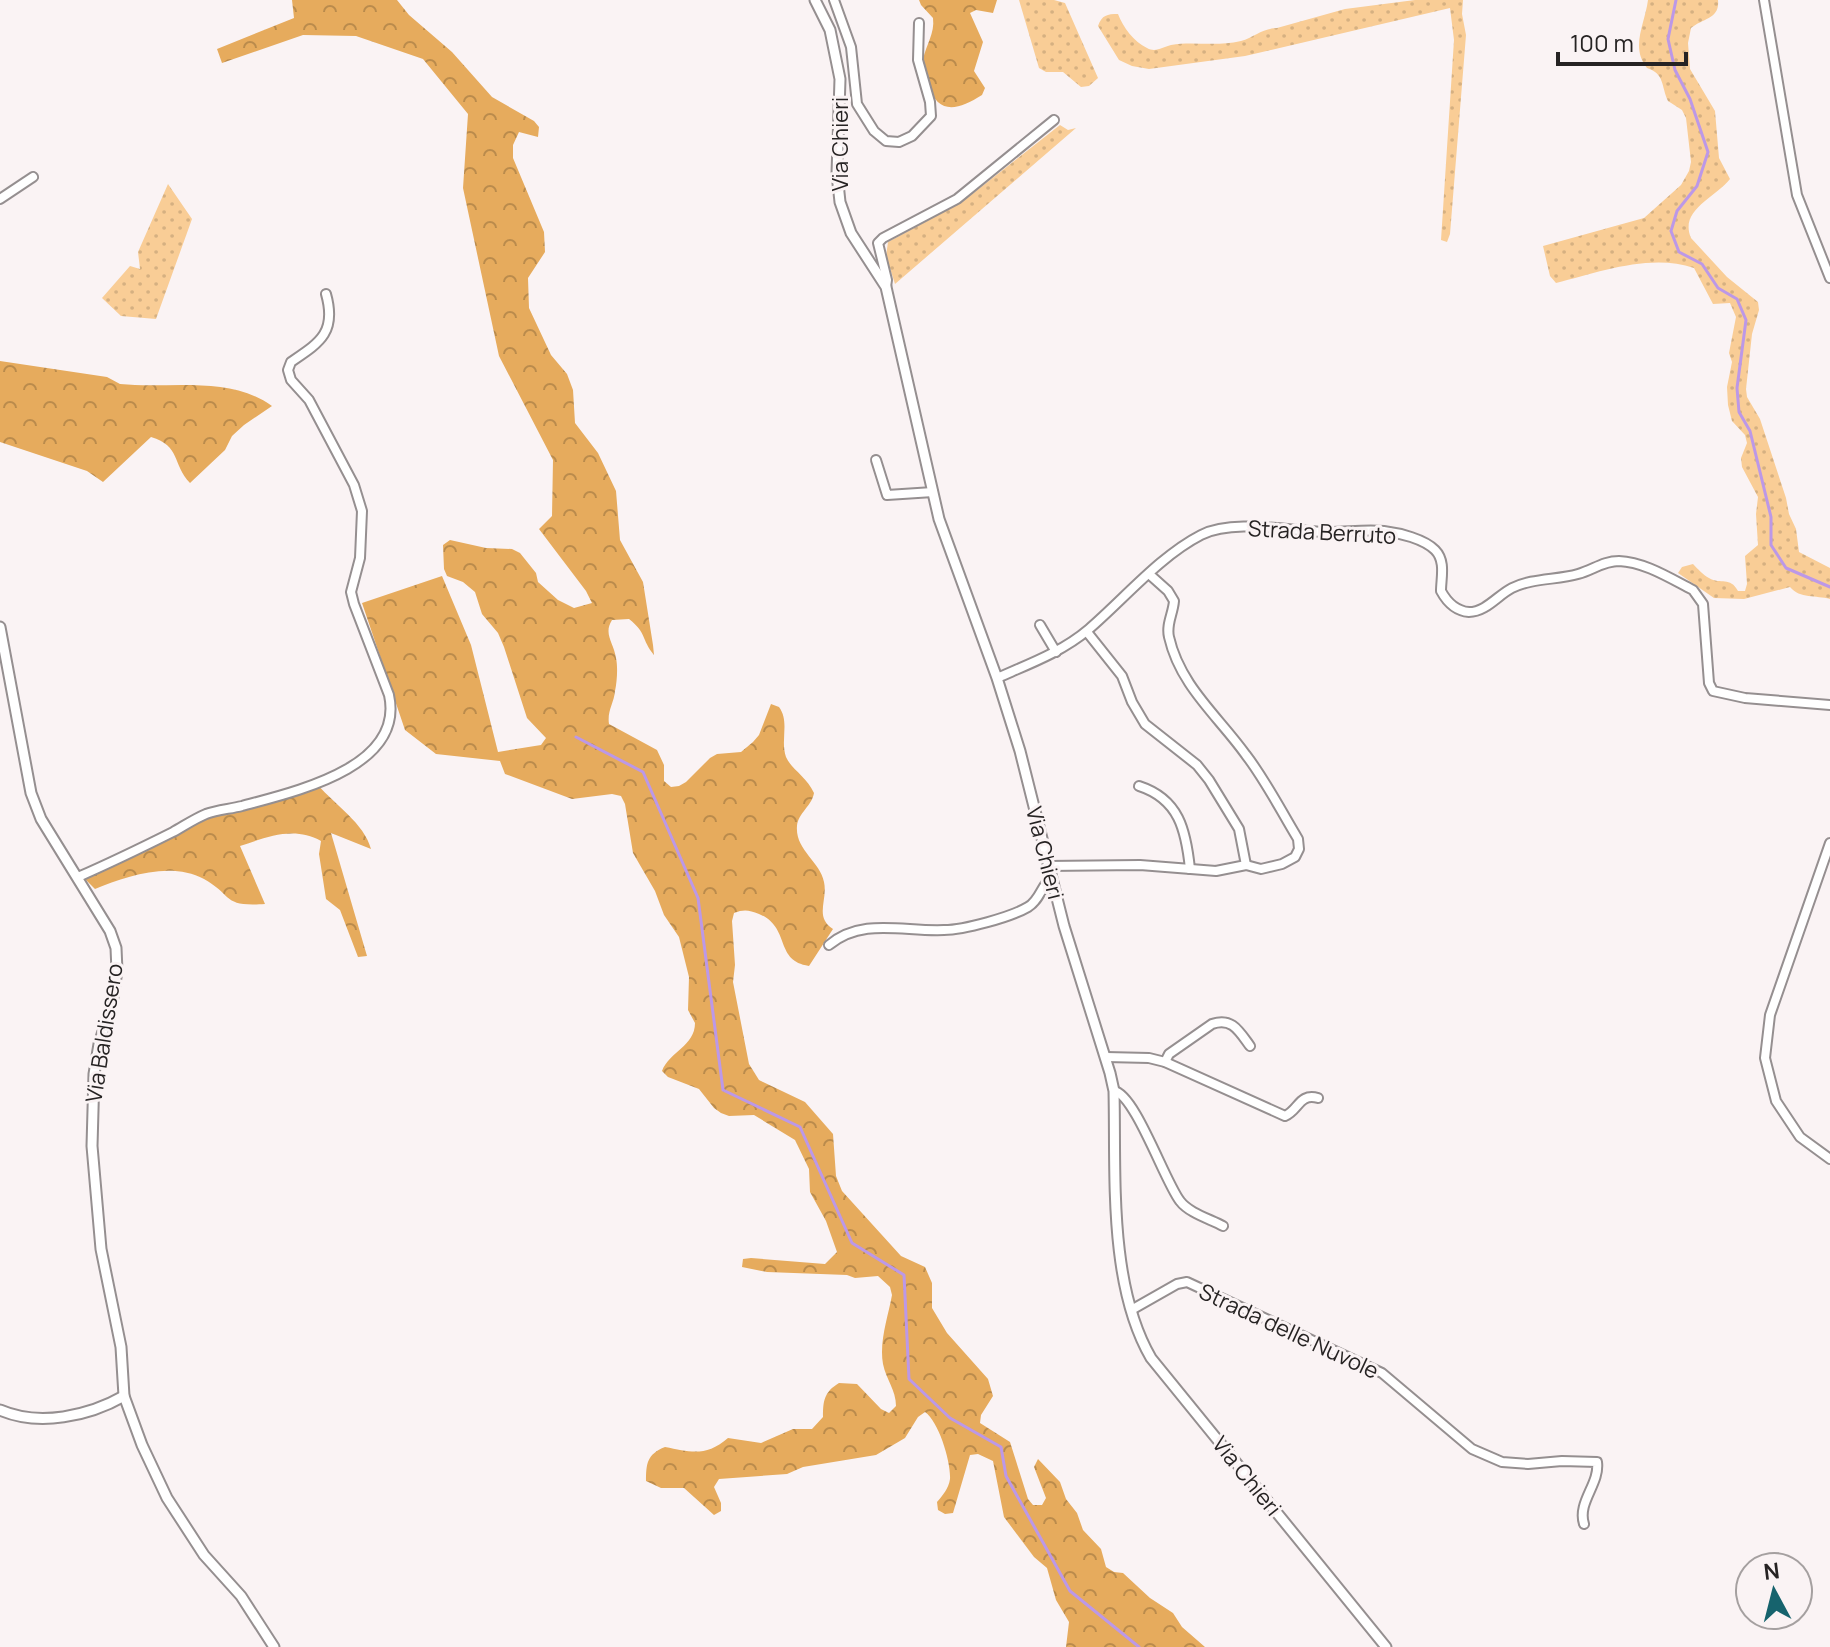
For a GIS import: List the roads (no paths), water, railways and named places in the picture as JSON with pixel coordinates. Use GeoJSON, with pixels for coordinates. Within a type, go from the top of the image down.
{"type":"FeatureCollection","features":[{"type":"Feature","properties":{"kind":"street","name":"Via Chieri"},"geometry":{"type":"LineString","coordinates":[[815,0],[828,22],[838,66],[837,174],[840,202],[851,233],[886,287],[939,519],[997,678],[1025,770],[1047,866],[1076,967],[1106,1057],[1114,1091],[1117,1216],[1123,1273],[1141,1340],[1151,1358],[1386,1647]]}},
{"type":"Feature","properties":{"kind":"street"},"geometry":{"type":"LineString","coordinates":[[834,0],[851,47],[857,104],[874,131],[886,141],[899,142],[912,136],[931,116],[918,60],[919,23]]}},
{"type":"Feature","properties":{"kind":"street"},"geometry":{"type":"LineString","coordinates":[[1764,0],[1797,195],[1830,278]]}},
{"type":"Feature","properties":{"kind":"street"},"geometry":{"type":"LineString","coordinates":[[886,287],[878,243],[883,238],[957,199],[1054,120]]}},
{"type":"Feature","properties":{"kind":"street"},"geometry":{"type":"LineString","coordinates":[[0,199],[33,177]]}},
{"type":"Feature","properties":{"kind":"street"},"geometry":{"type":"LineString","coordinates":[[78,877],[110,864],[206,814],[316,783],[348,769],[367,756],[387,725],[392,710],[389,695],[351,592],[360,558],[362,511],[354,485],[309,400],[291,380],[288,370],[291,362],[318,343],[327,332],[329,307],[326,294]]}},
{"type":"Feature","properties":{"kind":"street"},"geometry":{"type":"LineString","coordinates":[[876,460],[887,495],[933,492]]}},
{"type":"Feature","properties":{"kind":"street","name":"Strada Berruto"},"geometry":{"type":"LineString","coordinates":[[997,678],[1056,652],[1087,632],[1133,586],[1202,535],[1233,527],[1327,532],[1384,531],[1426,544],[1439,555],[1443,596],[1452,606],[1470,612],[1482,609],[1512,588],[1522,585],[1581,574],[1603,563],[1621,561],[1641,565],[1693,590],[1699,596],[1703,604],[1709,683],[1713,691],[1745,698],[1830,705]]}},
{"type":"Feature","properties":{"kind":"street"},"geometry":{"type":"LineString","coordinates":[[1047,866],[1140,865],[1216,871],[1246,865],[1261,869],[1282,864],[1295,857],[1299,849],[1298,839],[1249,759],[1195,693],[1178,663],[1169,638],[1168,624],[1174,601],[1149,574]]}},
{"type":"Feature","properties":{"kind":"street"},"geometry":{"type":"LineString","coordinates":[[1040,625],[1056,652]]}},
{"type":"Feature","properties":{"kind":"street","name":"Via Baldissero"},"geometry":{"type":"LineString","coordinates":[[0,627],[31,793],[41,819],[110,931],[116,948],[117,971],[112,1003],[99,1044],[91,1111],[101,1249],[121,1347],[124,1396],[142,1445],[167,1498],[204,1555],[241,1596],[274,1647]]}},
{"type":"Feature","properties":{"kind":"street"},"geometry":{"type":"LineString","coordinates":[[1087,632],[1122,676],[1145,724],[1197,765],[1209,780],[1239,829],[1246,865]]}},
{"type":"Feature","properties":{"kind":"street"},"geometry":{"type":"LineString","coordinates":[[1139,786],[1151,790],[1174,808],[1188,850],[1190,869]]}},
{"type":"Feature","properties":{"kind":"street"},"geometry":{"type":"LineString","coordinates":[[1830,843],[1770,1015],[1765,1058],[1776,1101],[1800,1137],[1830,1159]]}},
{"type":"Feature","properties":{"kind":"street"},"geometry":{"type":"LineString","coordinates":[[829,945],[840,936],[865,928],[947,930],[987,922],[1033,904],[1051,878]]}},
{"type":"Feature","properties":{"kind":"street"},"geometry":{"type":"LineString","coordinates":[[1165,1062],[1169,1054],[1220,1021],[1237,1027],[1250,1046]]}},
{"type":"Feature","properties":{"kind":"street"},"geometry":{"type":"LineString","coordinates":[[1106,1057],[1149,1058],[1165,1062],[1280,1115],[1288,1115],[1307,1096],[1318,1098]]}},
{"type":"Feature","properties":{"kind":"street"},"geometry":{"type":"LineString","coordinates":[[1114,1091],[1125,1097],[1156,1150],[1180,1202],[1223,1226]]}},
{"type":"Feature","properties":{"kind":"street","name":"Strada delle Nuvole"},"geometry":{"type":"LineString","coordinates":[[1133,1309],[1177,1284],[1187,1282],[1382,1373],[1472,1449],[1502,1462],[1597,1462],[1598,1469],[1582,1509],[1584,1524]]}},
{"type":"Feature","properties":{"kind":"street"},"geometry":{"type":"LineString","coordinates":[[0,1410],[9,1414],[61,1419],[102,1409],[124,1396]]}},
{"type":"Feature","properties":{"kind":"waterway"},"geometry":{"type":"LineString","coordinates":[[1676,0],[1668,39],[1675,70],[1690,99],[1708,152],[1697,186],[1677,211],[1671,231],[1679,252],[1702,264],[1718,288],[1737,299],[1746,320],[1737,388],[1739,412],[1750,431],[1771,517],[1771,545],[1786,568],[1830,587]]}},
{"type":"Feature","properties":{"kind":"waterway"},"geometry":{"type":"LineString","coordinates":[[576,737],[643,772],[698,898],[723,1090],[800,1127],[852,1243],[904,1275],[909,1379],[950,1418],[1001,1447],[1006,1476],[1070,1591],[1139,1647]]}}]}
